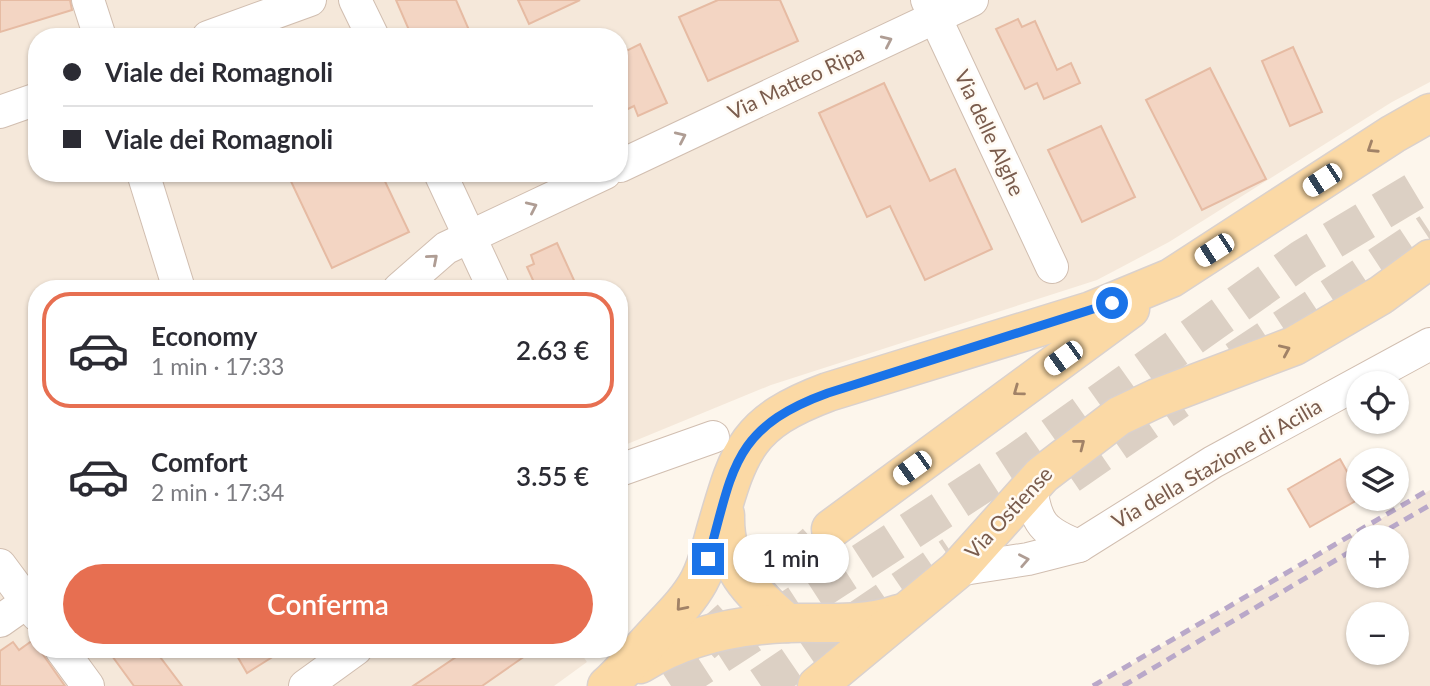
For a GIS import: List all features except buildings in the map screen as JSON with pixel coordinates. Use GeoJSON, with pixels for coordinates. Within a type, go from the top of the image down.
{"type":"FeatureCollection","features":[{"type":"Feature","properties":{"kind":"main road"},"geometry":{"type":"LineString","coordinates":[[831,529],[1171,278],[1430,113]]}},
{"type":"Feature","properties":{"kind":"main road","name":"Via Ostiense"},"geometry":{"type":"LineString","coordinates":[[608,685],[659,652],[692,638],[733,629],[787,623],[868,622],[908,611],[957,570],[1031,485],[1073,449],[1119,416],[1157,398],[1294,346],[1351,315],[1430,259]]}},
{"type":"Feature","properties":{"kind":"main road"},"geometry":{"type":"LineString","coordinates":[[608,685],[683,604],[699,582],[733,471],[749,442],[776,418],[799,404],[839,389],[1091,311],[1171,278]]}},
{"type":"Feature","properties":{"kind":"main road"},"geometry":{"type":"LineString","coordinates":[[725,499],[726,538],[736,571],[759,599],[787,623]]}},
{"type":"Feature","properties":{"kind":"main road"},"geometry":{"type":"LineString","coordinates":[[817,686],[908,611]]}},
{"type":"Feature","properties":{"kind":"street"},"geometry":{"type":"LineString","coordinates":[[88,0],[97,28]]}},
{"type":"Feature","properties":{"kind":"street"},"geometry":{"type":"LineString","coordinates":[[233,28],[310,0]]}},
{"type":"Feature","properties":{"kind":"street"},"geometry":{"type":"LineString","coordinates":[[355,0],[369,28]]}},
{"type":"Feature","properties":{"kind":"street","name":"Via Matteo Ripa"},"geometry":{"type":"LineString","coordinates":[[628,162],[931,9],[972,0]]}},
{"type":"Feature","properties":{"kind":"street","name":"Via delle Alghe"},"geometry":{"type":"LineString","coordinates":[[931,9],[1052,267]]}},
{"type":"Feature","properties":{"kind":"street"},"geometry":{"type":"LineString","coordinates":[[0,112],[28,102]]}},
{"type":"Feature","properties":{"kind":"street"},"geometry":{"type":"LineString","coordinates":[[146,182],[176,280]]}},
{"type":"Feature","properties":{"kind":"street"},"geometry":{"type":"LineString","coordinates":[[444,182],[490,280]]}},
{"type":"Feature","properties":{"kind":"street"},"geometry":{"type":"LineString","coordinates":[[409,280],[446,248],[586,182]]}},
{"type":"Feature","properties":{"kind":"street","name":"Via della Stazione di Acilia"},"geometry":{"type":"LineString","coordinates":[[957,570],[1028,559],[1079,546],[1213,463],[1430,344]]}},
{"type":"Feature","properties":{"kind":"street"},"geometry":{"type":"LineString","coordinates":[[628,467],[713,437]]}},
{"type":"Feature","properties":{"kind":"street"},"geometry":{"type":"LineString","coordinates":[[1031,485],[1034,505],[1042,526],[1055,536],[1079,546]]}},
{"type":"Feature","properties":{"kind":"street"},"geometry":{"type":"LineString","coordinates":[[0,565],[28,597]]}},
{"type":"Feature","properties":{"kind":"street"},"geometry":{"type":"LineString","coordinates":[[0,621],[28,607]]}},
{"type":"Feature","properties":{"kind":"street"},"geometry":{"type":"LineString","coordinates":[[68,658],[88,686]]}},
{"type":"Feature","properties":{"kind":"street"},"geometry":{"type":"LineString","coordinates":[[306,686],[344,658]]}},
{"type":"Feature","properties":{"kind":"shaded area"},"geometry":{"type":"Polygon","coordinates":[[[0,0],[1430,0],[1430,82],[1392,102],[1169,242],[1097,280],[771,385],[628,444],[628,280],[28,280],[28,658],[584,658],[587,662],[554,686],[0,686],[0,0]]]}},
{"type":"Feature","properties":{"kind":"shaded area"},"geometry":{"type":"Polygon","coordinates":[[[1430,490],[1430,686],[1094,686],[1346,539],[1346,588],[1409,588],[1409,525],[1370,525],[1394,511],[1409,511],[1409,502],[1430,490]]]}},
{"type":"Feature","properties":{"kind":"tunnel"},"geometry":{"type":"LineString","coordinates":[[671,686],[1015,463],[1303,258],[1430,182]]}},
{"type":"Feature","properties":{"kind":"tunnel"},"geometry":{"type":"LineString","coordinates":[[1236,360],[1430,232]]}},
{"type":"Feature","properties":{"kind":"tunnel"},"geometry":{"type":"LineString","coordinates":[[1069,475],[1178,400]]}},
{"type":"Feature","properties":{"kind":"tunnel"},"geometry":{"type":"LineString","coordinates":[[702,644],[831,529]]}},
{"type":"Feature","properties":{"kind":"tunnel"},"geometry":{"type":"LineString","coordinates":[[761,686],[953,555]]}},
{"type":"Feature","properties":{"kind":"railway"},"geometry":{"type":"LineString","coordinates":[[1093,686],[1430,489]]}},
{"type":"Feature","properties":{"kind":"railway"},"geometry":{"type":"LineString","coordinates":[[1396,525],[1430,505]]}},
{"type":"Feature","properties":{"kind":"railway"},"geometry":{"type":"LineString","coordinates":[[1123,686],[1346,554]]}},
{"type":"Feature","properties":{"kind":"route"},"geometry":{"type":"LineString","coordinates":[[708,559],[737,461],[762,428],[791,408],[828,393],[1112,303]]}}]}
